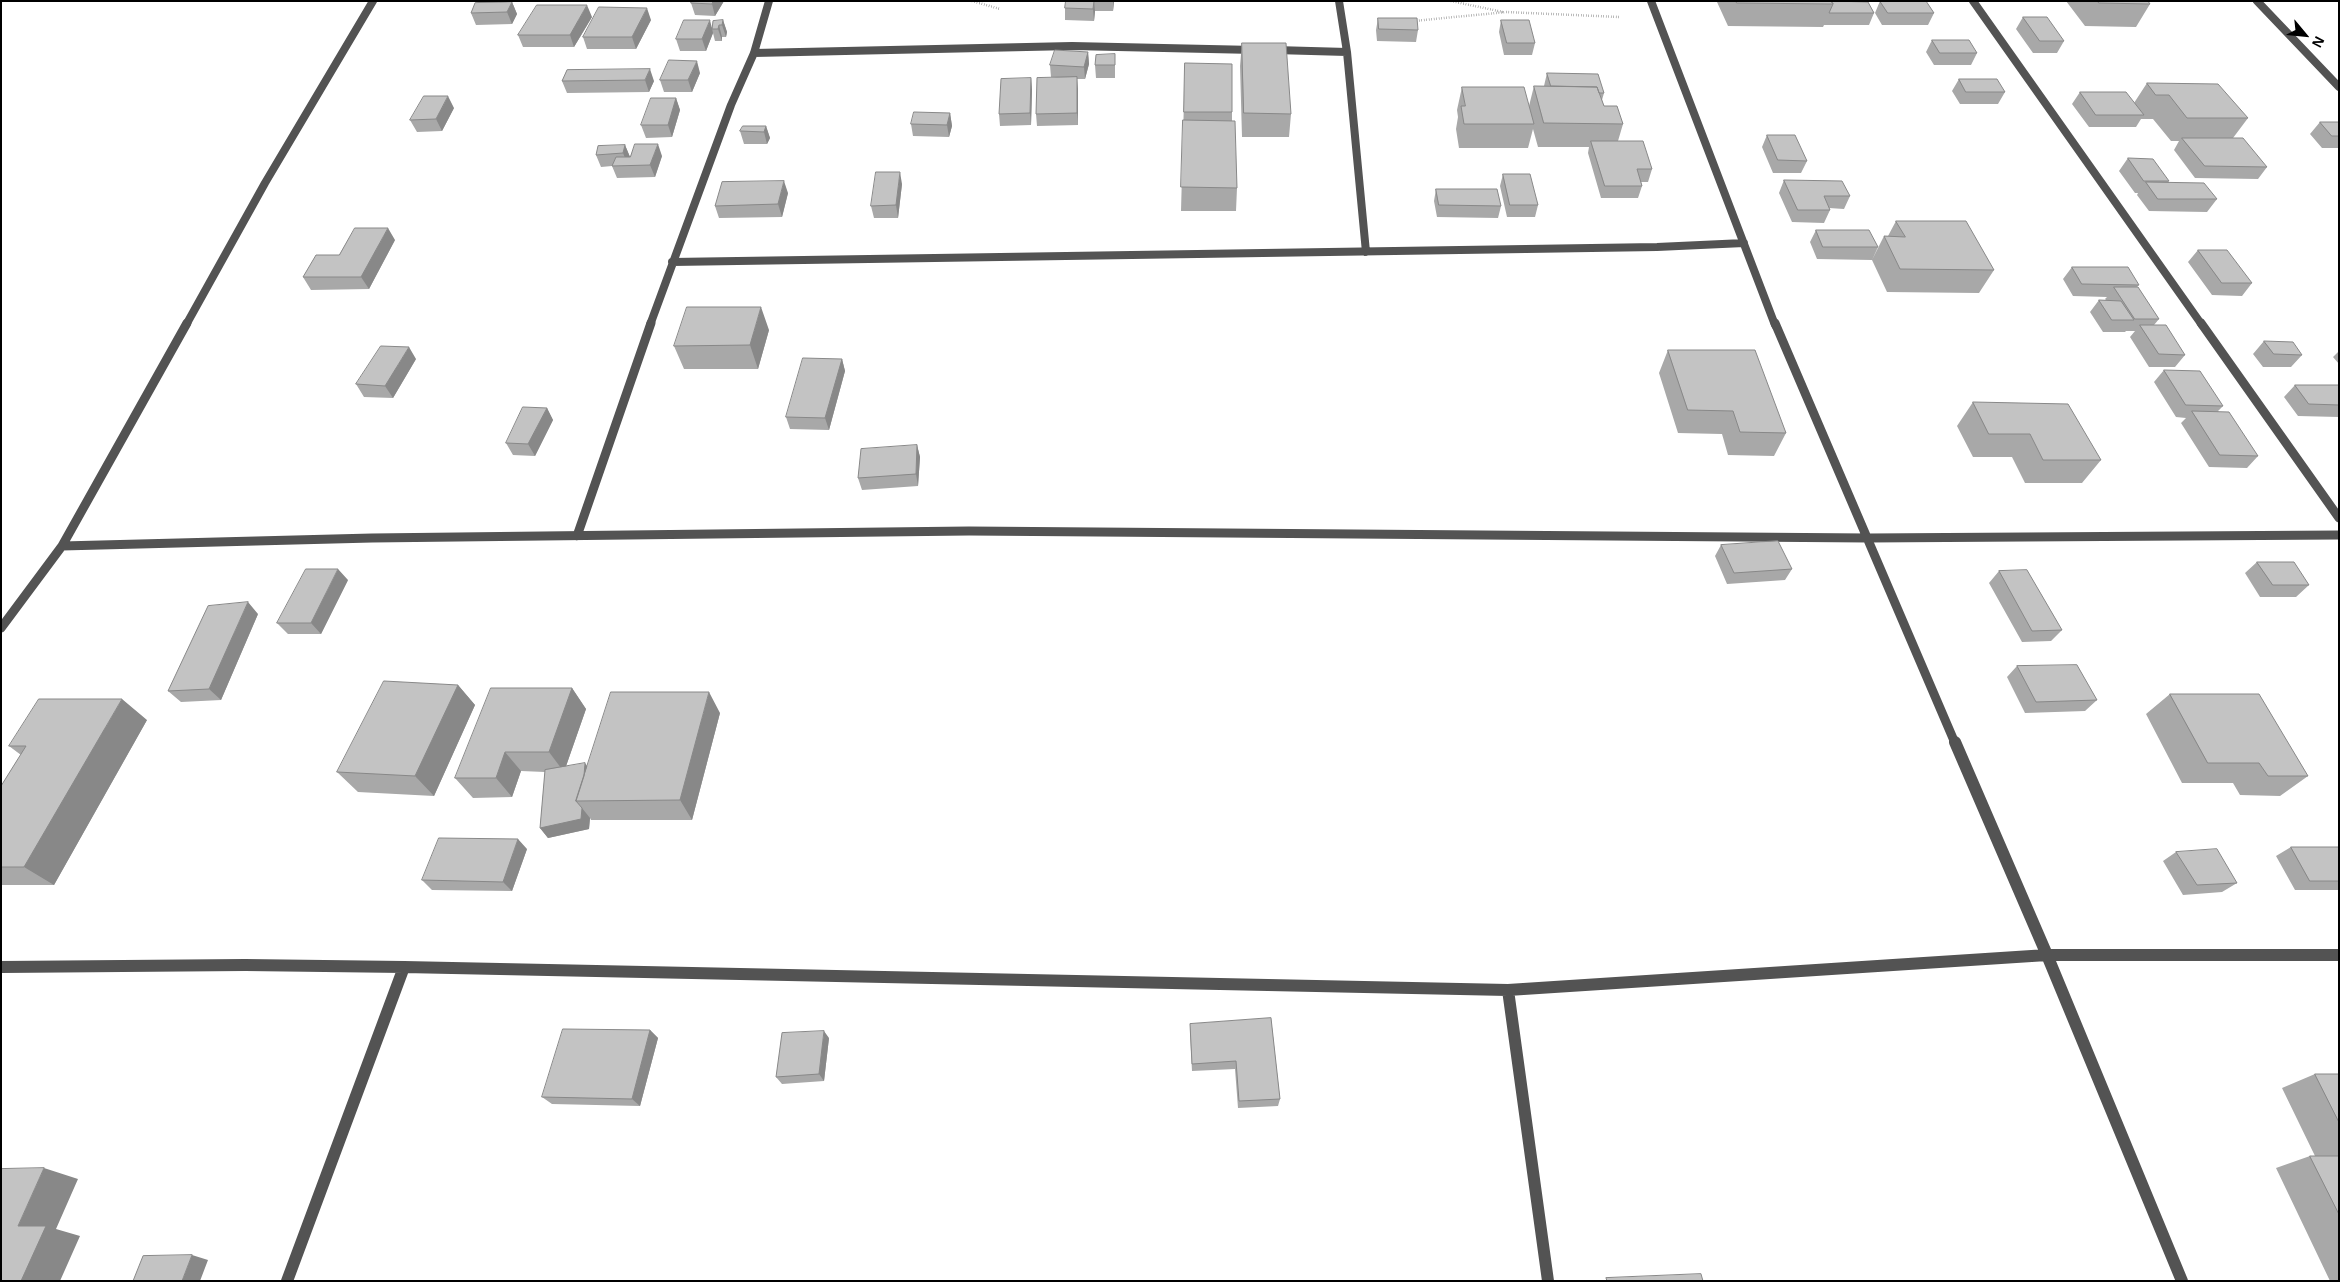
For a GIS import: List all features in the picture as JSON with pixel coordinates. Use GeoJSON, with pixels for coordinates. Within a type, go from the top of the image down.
{"type":"FeatureCollection","features":[{"type":"Feature","properties":{"kind":"street"},"geometry":{"type":"LineString","coordinates":[[1,628],[62,546],[265,183],[373,1]]}},
{"type":"Feature","properties":{"kind":"street"},"geometry":{"type":"LineString","coordinates":[[577,536],[672,262],[731,105],[754,53],[769,1]]}},
{"type":"Feature","properties":{"kind":"street"},"geometry":{"type":"LineString","coordinates":[[1339,1],[1347,52],[1366,252]]}},
{"type":"Feature","properties":{"kind":"street"},"geometry":{"type":"LineString","coordinates":[[1651,1],[1779,334],[2047,955],[2182,1281]]}},
{"type":"Feature","properties":{"kind":"street"},"geometry":{"type":"LineString","coordinates":[[1973,1],[2339,518]]}},
{"type":"Feature","properties":{"kind":"street"},"geometry":{"type":"LineString","coordinates":[[2257,1],[2339,87]]}},
{"type":"Feature","properties":{"kind":"street"},"geometry":{"type":"LineString","coordinates":[[754,53],[1072,46],[1347,52]]}},
{"type":"Feature","properties":{"kind":"street"},"geometry":{"type":"LineString","coordinates":[[672,262],[1657,247],[1744,243]]}},
{"type":"Feature","properties":{"kind":"street"},"geometry":{"type":"LineString","coordinates":[[62,546],[372,538],[978,531],[1868,538],[2339,535]]}},
{"type":"Feature","properties":{"kind":"street"},"geometry":{"type":"LineString","coordinates":[[1,967],[236,965],[404,967],[1508,990],[2047,955],[2339,956]]}},
{"type":"Feature","properties":{"kind":"street"},"geometry":{"type":"LineString","coordinates":[[287,1281],[404,967]]}},
{"type":"Feature","properties":{"kind":"street"},"geometry":{"type":"LineString","coordinates":[[1508,990],[1548,1281]]}},
{"type":"Feature","properties":{"kind":"path"},"geometry":{"type":"LineString","coordinates":[[1451,1],[1506,12]]}},
{"type":"Feature","properties":{"kind":"path"},"geometry":{"type":"LineString","coordinates":[[1410,22],[1506,12],[1657,19]]}},
{"type":"Feature","properties":{"kind":"building"},"geometry":{"type":"Polygon","coordinates":[[[692,1],[713,1],[712,4],[691,3],[692,1]]]}},
{"type":"Feature","properties":{"kind":"building"},"geometry":{"type":"Polygon","coordinates":[[[1066,1],[1094,1],[1093,9],[1065,8],[1066,1]]]}},
{"type":"Feature","properties":{"kind":"building"},"geometry":{"type":"Polygon","coordinates":[[[1736,1],[1831,1],[1833,4],[1737,3],[1736,1]]]}},
{"type":"Feature","properties":{"kind":"building"},"geometry":{"type":"Polygon","coordinates":[[[1831,1],[1868,2],[1874,13],[1829,13],[1833,4],[1831,1]]]}},
{"type":"Feature","properties":{"kind":"building"},"geometry":{"type":"Polygon","coordinates":[[[1880,1],[1926,1],[1934,13],[1888,13],[1880,1]]]}},
{"type":"Feature","properties":{"kind":"building"},"geometry":{"type":"Polygon","coordinates":[[[2098,1],[2148,1],[2150,4],[2099,3],[2098,1]]]}},
{"type":"Feature","properties":{"kind":"building"},"geometry":{"type":"Polygon","coordinates":[[[512,2],[507,12],[471,13],[475,3],[512,2]]]}},
{"type":"Feature","properties":{"kind":"building"},"geometry":{"type":"Polygon","coordinates":[[[537,5],[587,5],[570,35],[518,35],[537,5]]]}},
{"type":"Feature","properties":{"kind":"building"},"geometry":{"type":"Polygon","coordinates":[[[599,7],[647,8],[632,37],[583,37],[599,7]]]}},
{"type":"Feature","properties":{"kind":"building"},"geometry":{"type":"Polygon","coordinates":[[[2023,17],[2047,17],[2064,41],[2040,41],[2023,17]]]}},
{"type":"Feature","properties":{"kind":"building"},"geometry":{"type":"Polygon","coordinates":[[[1378,18],[1417,18],[1418,30],[1379,29],[1378,18]]]}},
{"type":"Feature","properties":{"kind":"building"},"geometry":{"type":"Polygon","coordinates":[[[684,20],[710,20],[702,39],[676,39],[684,20]]]}},
{"type":"Feature","properties":{"kind":"building"},"geometry":{"type":"Polygon","coordinates":[[[723,20],[722,25],[719,25],[718,29],[712,29],[713,21],[723,20]]]}},
{"type":"Feature","properties":{"kind":"building"},"geometry":{"type":"Polygon","coordinates":[[[1501,20],[1529,20],[1535,43],[1507,43],[1501,20]]]}},
{"type":"Feature","properties":{"kind":"building"},"geometry":{"type":"Polygon","coordinates":[[[1932,40],[1969,40],[1977,53],[1940,53],[1932,40]]]}},
{"type":"Feature","properties":{"kind":"building"},"geometry":{"type":"Polygon","coordinates":[[[1242,43],[1286,43],[1291,114],[1244,113],[1242,43]]]}},
{"type":"Feature","properties":{"kind":"building"},"geometry":{"type":"Polygon","coordinates":[[[1055,50],[1088,52],[1084,67],[1050,65],[1055,50]]]}},
{"type":"Feature","properties":{"kind":"building"},"geometry":{"type":"Polygon","coordinates":[[[1115,54],[1115,65],[1095,65],[1096,55],[1115,54]]]}},
{"type":"Feature","properties":{"kind":"building"},"geometry":{"type":"Polygon","coordinates":[[[669,60],[697,61],[688,80],[660,80],[669,60]]]}},
{"type":"Feature","properties":{"kind":"building"},"geometry":{"type":"Polygon","coordinates":[[[1185,63],[1232,64],[1232,112],[1184,112],[1185,63]]]}},
{"type":"Feature","properties":{"kind":"building"},"geometry":{"type":"Polygon","coordinates":[[[650,69],[645,80],[562,81],[567,70],[650,69]]]}},
{"type":"Feature","properties":{"kind":"building"},"geometry":{"type":"Polygon","coordinates":[[[1547,73],[1598,74],[1604,93],[1599,93],[1597,87],[1551,86],[1547,73]]]}},
{"type":"Feature","properties":{"kind":"building"},"geometry":{"type":"Polygon","coordinates":[[[1077,77],[1077,113],[1036,114],[1037,78],[1077,77]]]}},
{"type":"Feature","properties":{"kind":"building"},"geometry":{"type":"Polygon","coordinates":[[[1031,78],[1030,113],[999,114],[1001,79],[1031,78]]]}},
{"type":"Feature","properties":{"kind":"building"},"geometry":{"type":"Polygon","coordinates":[[[1959,79],[1997,79],[2005,92],[1966,92],[1959,79]]]}},
{"type":"Feature","properties":{"kind":"building"},"geometry":{"type":"Polygon","coordinates":[[[2147,83],[2218,84],[2248,118],[2187,118],[2169,95],[2156,95],[2147,83]]]}},
{"type":"Feature","properties":{"kind":"building"},"geometry":{"type":"Polygon","coordinates":[[[1534,86],[1597,87],[1604,106],[1617,106],[1623,124],[1544,123],[1534,86]]]}},
{"type":"Feature","properties":{"kind":"building"},"geometry":{"type":"Polygon","coordinates":[[[1462,87],[1524,87],[1534,124],[1464,124],[1461,106],[1465,106],[1462,87]]]}},
{"type":"Feature","properties":{"kind":"building"},"geometry":{"type":"Polygon","coordinates":[[[2080,92],[2126,92],[2144,115],[2096,115],[2080,92]]]}},
{"type":"Feature","properties":{"kind":"building"},"geometry":{"type":"Polygon","coordinates":[[[424,96],[448,96],[436,119],[410,120],[424,96]]]}},
{"type":"Feature","properties":{"kind":"building"},"geometry":{"type":"Polygon","coordinates":[[[651,98],[676,98],[668,125],[641,125],[651,98]]]}},
{"type":"Feature","properties":{"kind":"building"},"geometry":{"type":"Polygon","coordinates":[[[914,112],[950,113],[947,125],[911,124],[914,112]]]}},
{"type":"Feature","properties":{"kind":"building"},"geometry":{"type":"Polygon","coordinates":[[[1183,120],[1235,121],[1237,188],[1181,187],[1183,120]]]}},
{"type":"Feature","properties":{"kind":"building"},"geometry":{"type":"Polygon","coordinates":[[[2320,122],[2339,122],[2339,136],[2332,136],[2320,122]]]}},
{"type":"Feature","properties":{"kind":"building"},"geometry":{"type":"Polygon","coordinates":[[[743,126],[766,126],[764,132],[740,131],[743,126]]]}},
{"type":"Feature","properties":{"kind":"building"},"geometry":{"type":"Polygon","coordinates":[[[1767,135],[1795,135],[1807,161],[1778,160],[1767,135]]]}},
{"type":"Feature","properties":{"kind":"building"},"geometry":{"type":"Polygon","coordinates":[[[2182,138],[2243,138],[2267,167],[2205,166],[2182,138]]]}},
{"type":"Feature","properties":{"kind":"building"},"geometry":{"type":"Polygon","coordinates":[[[1591,141],[1643,141],[1652,169],[1637,169],[1642,186],[1605,186],[1591,141]]]}},
{"type":"Feature","properties":{"kind":"building"},"geometry":{"type":"Polygon","coordinates":[[[635,144],[658,144],[650,165],[612,166],[616,157],[630,157],[635,144]]]}},
{"type":"Feature","properties":{"kind":"building"},"geometry":{"type":"Polygon","coordinates":[[[625,145],[623,153],[596,155],[598,146],[625,145]]]}},
{"type":"Feature","properties":{"kind":"building"},"geometry":{"type":"Polygon","coordinates":[[[2128,158],[2153,159],[2169,181],[2144,181],[2128,158]]]}},
{"type":"Feature","properties":{"kind":"building"},"geometry":{"type":"Polygon","coordinates":[[[876,172],[900,172],[896,205],[871,206],[876,172]]]}},
{"type":"Feature","properties":{"kind":"building"},"geometry":{"type":"Polygon","coordinates":[[[1503,174],[1530,174],[1538,205],[1510,205],[1503,174]]]}},
{"type":"Feature","properties":{"kind":"building"},"geometry":{"type":"Polygon","coordinates":[[[1784,180],[1842,181],[1850,196],[1824,196],[1830,210],[1798,210],[1784,180]]]}},
{"type":"Feature","properties":{"kind":"building"},"geometry":{"type":"Polygon","coordinates":[[[784,181],[778,204],[715,206],[722,182],[784,181]]]}},
{"type":"Feature","properties":{"kind":"building"},"geometry":{"type":"Polygon","coordinates":[[[2146,182],[2204,183],[2217,199],[2158,199],[2146,182]]]}},
{"type":"Feature","properties":{"kind":"building"},"geometry":{"type":"Polygon","coordinates":[[[1436,189],[1497,189],[1501,206],[1439,205],[1436,189]]]}},
{"type":"Feature","properties":{"kind":"building"},"geometry":{"type":"Polygon","coordinates":[[[1896,221],[1966,221],[1994,270],[1900,269],[1884,236],[1905,237],[1896,221]]]}},
{"type":"Feature","properties":{"kind":"building"},"geometry":{"type":"Polygon","coordinates":[[[355,228],[388,228],[361,277],[303,277],[316,255],[339,255],[355,228]]]}},
{"type":"Feature","properties":{"kind":"building"},"geometry":{"type":"Polygon","coordinates":[[[1816,230],[1869,230],[1878,247],[1823,247],[1816,230]]]}},
{"type":"Feature","properties":{"kind":"building"},"geometry":{"type":"Polygon","coordinates":[[[2198,250],[2227,250],[2252,283],[2222,283],[2198,250]]]}},
{"type":"Feature","properties":{"kind":"building"},"geometry":{"type":"Polygon","coordinates":[[[2072,267],[2128,267],[2139,285],[2082,284],[2072,267]]]}},
{"type":"Feature","properties":{"kind":"building"},"geometry":{"type":"Polygon","coordinates":[[[2114,287],[2138,287],[2159,319],[2135,319],[2114,287]]]}},
{"type":"Feature","properties":{"kind":"building"},"geometry":{"type":"Polygon","coordinates":[[[2099,300],[2121,301],[2134,320],[2112,320],[2099,300]]]}},
{"type":"Feature","properties":{"kind":"building"},"geometry":{"type":"Polygon","coordinates":[[[687,307],[761,307],[750,345],[674,346],[687,307]]]}},
{"type":"Feature","properties":{"kind":"building"},"geometry":{"type":"Polygon","coordinates":[[[2140,325],[2166,325],[2185,355],[2159,354],[2140,325]]]}},
{"type":"Feature","properties":{"kind":"building"},"geometry":{"type":"Polygon","coordinates":[[[2264,341],[2293,342],[2302,355],[2274,354],[2264,341]]]}},
{"type":"Feature","properties":{"kind":"building"},"geometry":{"type":"Polygon","coordinates":[[[381,346],[409,347],[385,386],[356,384],[381,346]]]}},
{"type":"Feature","properties":{"kind":"building"},"geometry":{"type":"Polygon","coordinates":[[[1668,350],[1755,350],[1786,433],[1740,432],[1733,411],[1688,410],[1668,350]]]}},
{"type":"Feature","properties":{"kind":"building"},"geometry":{"type":"Polygon","coordinates":[[[803,358],[842,359],[825,418],[786,417],[803,358]]]}},
{"type":"Feature","properties":{"kind":"building"},"geometry":{"type":"Polygon","coordinates":[[[2164,370],[2200,371],[2223,406],[2186,405],[2164,370]]]}},
{"type":"Feature","properties":{"kind":"building"},"geometry":{"type":"Polygon","coordinates":[[[2295,385],[2339,385],[2339,405],[2309,404],[2295,385]]]}},
{"type":"Feature","properties":{"kind":"building"},"geometry":{"type":"Polygon","coordinates":[[[1973,402],[2068,404],[2101,460],[2043,460],[2030,434],[1989,434],[1973,402]]]}},
{"type":"Feature","properties":{"kind":"building"},"geometry":{"type":"Polygon","coordinates":[[[523,407],[547,408],[528,444],[506,443],[523,407]]]}},
{"type":"Feature","properties":{"kind":"building"},"geometry":{"type":"Polygon","coordinates":[[[2192,411],[2229,412],[2258,456],[2220,455],[2192,411]]]}},
{"type":"Feature","properties":{"kind":"building"},"geometry":{"type":"Polygon","coordinates":[[[917,445],[916,474],[858,478],[861,449],[917,445]]]}},
{"type":"Feature","properties":{"kind":"building"},"geometry":{"type":"Polygon","coordinates":[[[1778,541],[1792,569],[1734,573],[1721,545],[1778,541]]]}},
{"type":"Feature","properties":{"kind":"building"},"geometry":{"type":"Polygon","coordinates":[[[2257,562],[2294,562],[2309,585],[2273,585],[2257,562]]]}},
{"type":"Feature","properties":{"kind":"building"},"geometry":{"type":"Polygon","coordinates":[[[306,569],[338,569],[311,623],[277,623],[306,569]]]}},
{"type":"Feature","properties":{"kind":"building"},"geometry":{"type":"Polygon","coordinates":[[[2027,570],[2062,630],[2032,631],[1999,571],[2027,570]]]}},
{"type":"Feature","properties":{"kind":"building"},"geometry":{"type":"Polygon","coordinates":[[[248,602],[209,689],[168,691],[208,606],[248,602]]]}},
{"type":"Feature","properties":{"kind":"building"},"geometry":{"type":"Polygon","coordinates":[[[2077,665],[2097,700],[2036,702],[2017,666],[2077,665]]]}},
{"type":"Feature","properties":{"kind":"building"},"geometry":{"type":"Polygon","coordinates":[[[384,681],[458,685],[415,776],[337,772],[384,681]]]}},
{"type":"Feature","properties":{"kind":"building"},"geometry":{"type":"Polygon","coordinates":[[[491,688],[572,688],[549,752],[505,752],[496,778],[455,778],[491,688]]]}},
{"type":"Feature","properties":{"kind":"building"},"geometry":{"type":"Polygon","coordinates":[[[611,692],[709,692],[680,800],[576,801],[611,692]]]}},
{"type":"Feature","properties":{"kind":"building"},"geometry":{"type":"Polygon","coordinates":[[[2170,694],[2259,694],[2308,776],[2268,776],[2259,763],[2208,763],[2170,694]]]}},
{"type":"Feature","properties":{"kind":"building"},"geometry":{"type":"Polygon","coordinates":[[[39,699],[122,699],[24,867],[1,867],[1,786],[26,746],[9,746],[39,699]]]}},
{"type":"Feature","properties":{"kind":"building"},"geometry":{"type":"Polygon","coordinates":[[[585,763],[584,776],[576,801],[582,808],[581,819],[540,828],[545,770],[585,763]]]}},
{"type":"Feature","properties":{"kind":"building"},"geometry":{"type":"Polygon","coordinates":[[[439,838],[518,839],[503,882],[422,880],[439,838]]]}},
{"type":"Feature","properties":{"kind":"building"},"geometry":{"type":"Polygon","coordinates":[[[2291,847],[2339,847],[2339,881],[2310,881],[2291,847]]]}},
{"type":"Feature","properties":{"kind":"building"},"geometry":{"type":"Polygon","coordinates":[[[2217,849],[2237,883],[2197,885],[2176,852],[2217,849]]]}},
{"type":"Feature","properties":{"kind":"building"},"geometry":{"type":"Polygon","coordinates":[[[1271,1018],[1280,1099],[1239,1101],[1236,1061],[1192,1064],[1190,1024],[1271,1018]]]}},
{"type":"Feature","properties":{"kind":"building"},"geometry":{"type":"Polygon","coordinates":[[[563,1029],[650,1030],[632,1099],[542,1097],[563,1029]]]}},
{"type":"Feature","properties":{"kind":"building"},"geometry":{"type":"Polygon","coordinates":[[[824,1031],[819,1074],[776,1077],[782,1033],[824,1031]]]}},
{"type":"Feature","properties":{"kind":"building"},"geometry":{"type":"Polygon","coordinates":[[[2315,1074],[2339,1074],[2339,1122],[2315,1074]]]}},
{"type":"Feature","properties":{"kind":"building"},"geometry":{"type":"Polygon","coordinates":[[[2310,1156],[2339,1156],[2339,1214],[2310,1156]]]}},
{"type":"Feature","properties":{"kind":"building"},"geometry":{"type":"Polygon","coordinates":[[[44,1168],[18,1226],[46,1226],[21,1281],[1,1281],[1,1169],[44,1168]]]}},
{"type":"Feature","properties":{"kind":"building"},"geometry":{"type":"Polygon","coordinates":[[[192,1255],[182,1281],[133,1281],[143,1256],[192,1255]]]}},
{"type":"Feature","properties":{"kind":"building"},"geometry":{"type":"Polygon","coordinates":[[[1701,1274],[1703,1281],[1607,1281],[1606,1278],[1701,1274]]]}}]}
